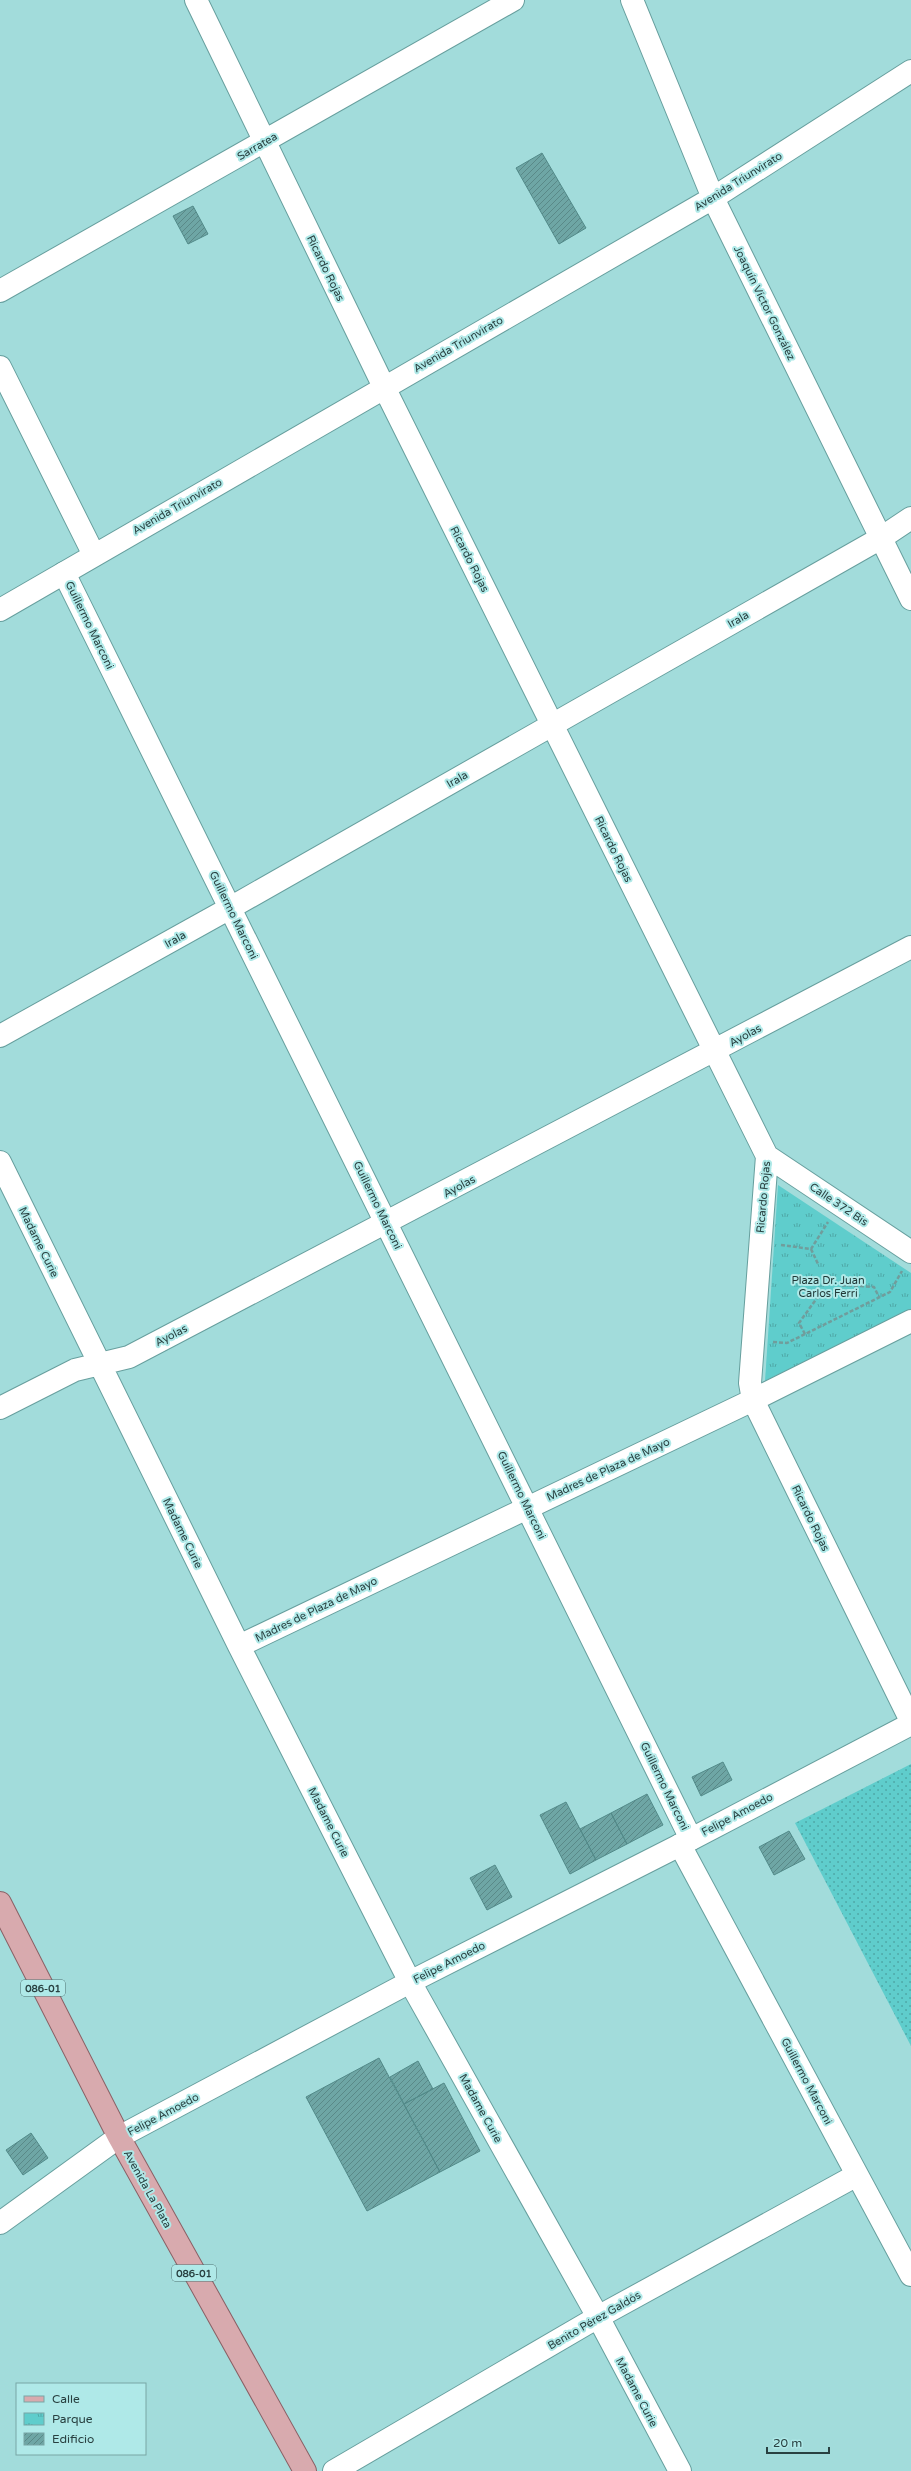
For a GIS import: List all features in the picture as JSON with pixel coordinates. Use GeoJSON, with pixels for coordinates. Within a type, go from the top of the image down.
{"type":"FeatureCollection","features":[{"type":"Feature","properties":{"kind":"main road","name":"Avenida La Plata"},"geometry":{"type":"LineString","coordinates":[[0,1903],[119,2137],[305,2471]]}},
{"type":"Feature","properties":{"kind":"street","name":"Ricardo Rojas"},"geometry":{"type":"LineString","coordinates":[[196,0],[384,387],[767,1156],[750,1383],[753,1400],[911,1722]]}},
{"type":"Feature","properties":{"kind":"street","name":"Sarratea"},"geometry":{"type":"LineString","coordinates":[[0,291],[513,0]]}},
{"type":"Feature","properties":{"kind":"street","name":"Joaquín Víctor González"},"geometry":{"type":"LineString","coordinates":[[632,0],[713,198],[911,599]]}},
{"type":"Feature","properties":{"kind":"street","name":"Avenida Triunvirato"},"geometry":{"type":"LineString","coordinates":[[0,610],[713,198],[911,71]]}},
{"type":"Feature","properties":{"kind":"street"},"geometry":{"type":"LineString","coordinates":[[0,367],[94,555]]}},
{"type":"Feature","properties":{"kind":"street","name":"Irala"},"geometry":{"type":"LineString","coordinates":[[0,1036],[230,908],[881,538],[911,518]]}},
{"type":"Feature","properties":{"kind":"street","name":"Guillermo Marconi"},"geometry":{"type":"LineString","coordinates":[[64,573],[528,1507],[685,1842],[857,2175],[911,2275]]}},
{"type":"Feature","properties":{"kind":"street","name":"Ayolas"},"geometry":{"type":"LineString","coordinates":[[0,1408],[75,1370],[99,1364],[119,1362],[129,1357],[911,947]]}},
{"type":"Feature","properties":{"kind":"street","name":"Calle 372 Bis"},"geometry":{"type":"LineString","coordinates":[[767,1156],[839,1205],[908,1259]]}},
{"type":"Feature","properties":{"kind":"street","name":"Madame Curie"},"geometry":{"type":"LineString","coordinates":[[0,1162],[239,1646],[410,1982],[598,2318],[680,2471]]}},
{"type":"Feature","properties":{"kind":"street","name":"Madres de Plaza de Mayo"},"geometry":{"type":"LineString","coordinates":[[239,1646],[753,1400],[911,1321]]}},
{"type":"Feature","properties":{"kind":"street","name":"Felipe Amoedo"},"geometry":{"type":"LineString","coordinates":[[0,2223],[119,2137],[410,1982],[685,1842],[911,1722]]}},
{"type":"Feature","properties":{"kind":"street","name":"Benito Pérez Galdós"},"geometry":{"type":"LineString","coordinates":[[334,2471],[598,2318],[857,2175]]}},
{"type":"Feature","properties":{"kind":"path"},"geometry":{"type":"LineString","coordinates":[[811,1249],[839,1205]]}},
{"type":"Feature","properties":{"kind":"path"},"geometry":{"type":"LineString","coordinates":[[760,1242],[811,1249]]}},
{"type":"Feature","properties":{"kind":"path"},"geometry":{"type":"LineString","coordinates":[[811,1249],[818,1264]]}},
{"type":"Feature","properties":{"kind":"path"},"geometry":{"type":"LineString","coordinates":[[753,1341],[787,1343],[879,1298],[890,1292],[908,1259]]}},
{"type":"Feature","properties":{"kind":"path"},"geometry":{"type":"LineString","coordinates":[[805,1334],[799,1323],[817,1298],[833,1294],[844,1284],[874,1287],[879,1298]]}},
{"type":"Feature","properties":{"kind":"green space","name":"Plaza Dr. Juan Carlos Ferri"},"geometry":{"type":"Polygon","coordinates":[[[778,1185],[911,1273],[911,1309],[765,1381],[778,1185]]]}},
{"type":"Feature","properties":{"kind":"green space"},"geometry":{"type":"Polygon","coordinates":[[[911,1764],[911,2046],[795,1823],[911,1764]]]}},
{"type":"Feature","properties":{"kind":"building"},"geometry":{"type":"Polygon","coordinates":[[[542,153],[586,228],[559,244],[516,168],[542,153]]]}},
{"type":"Feature","properties":{"kind":"building"},"geometry":{"type":"Polygon","coordinates":[[[193,206],[208,234],[188,244],[173,216],[193,206]]]}},
{"type":"Feature","properties":{"kind":"building"},"geometry":{"type":"Polygon","coordinates":[[[723,1762],[732,1780],[701,1796],[692,1777],[723,1762]]]}},
{"type":"Feature","properties":{"kind":"building"},"geometry":{"type":"Polygon","coordinates":[[[647,1794],[663,1825],[627,1844],[611,1813],[647,1794]]]}},
{"type":"Feature","properties":{"kind":"building"},"geometry":{"type":"Polygon","coordinates":[[[566,1802],[596,1860],[570,1874],[540,1815],[566,1802]]]}},
{"type":"Feature","properties":{"kind":"building"},"geometry":{"type":"Polygon","coordinates":[[[611,1813],[627,1844],[596,1860],[580,1829],[611,1813]]]}},
{"type":"Feature","properties":{"kind":"building"},"geometry":{"type":"Polygon","coordinates":[[[789,1831],[805,1859],[774,1875],[759,1847],[789,1831]]]}},
{"type":"Feature","properties":{"kind":"building"},"geometry":{"type":"Polygon","coordinates":[[[495,1865],[512,1897],[487,1910],[470,1878],[495,1865]]]}},
{"type":"Feature","properties":{"kind":"building"},"geometry":{"type":"Polygon","coordinates":[[[379,2058],[440,2172],[367,2211],[306,2097],[379,2058]]]}},
{"type":"Feature","properties":{"kind":"building"},"geometry":{"type":"Polygon","coordinates":[[[418,2061],[433,2089],[404,2104],[390,2077],[418,2061]]]}},
{"type":"Feature","properties":{"kind":"building"},"geometry":{"type":"Polygon","coordinates":[[[444,2083],[480,2151],[440,2172],[404,2104],[444,2083]]]}},
{"type":"Feature","properties":{"kind":"building"},"geometry":{"type":"Polygon","coordinates":[[[31,2133],[48,2158],[23,2175],[6,2150],[31,2133]]]}}]}
